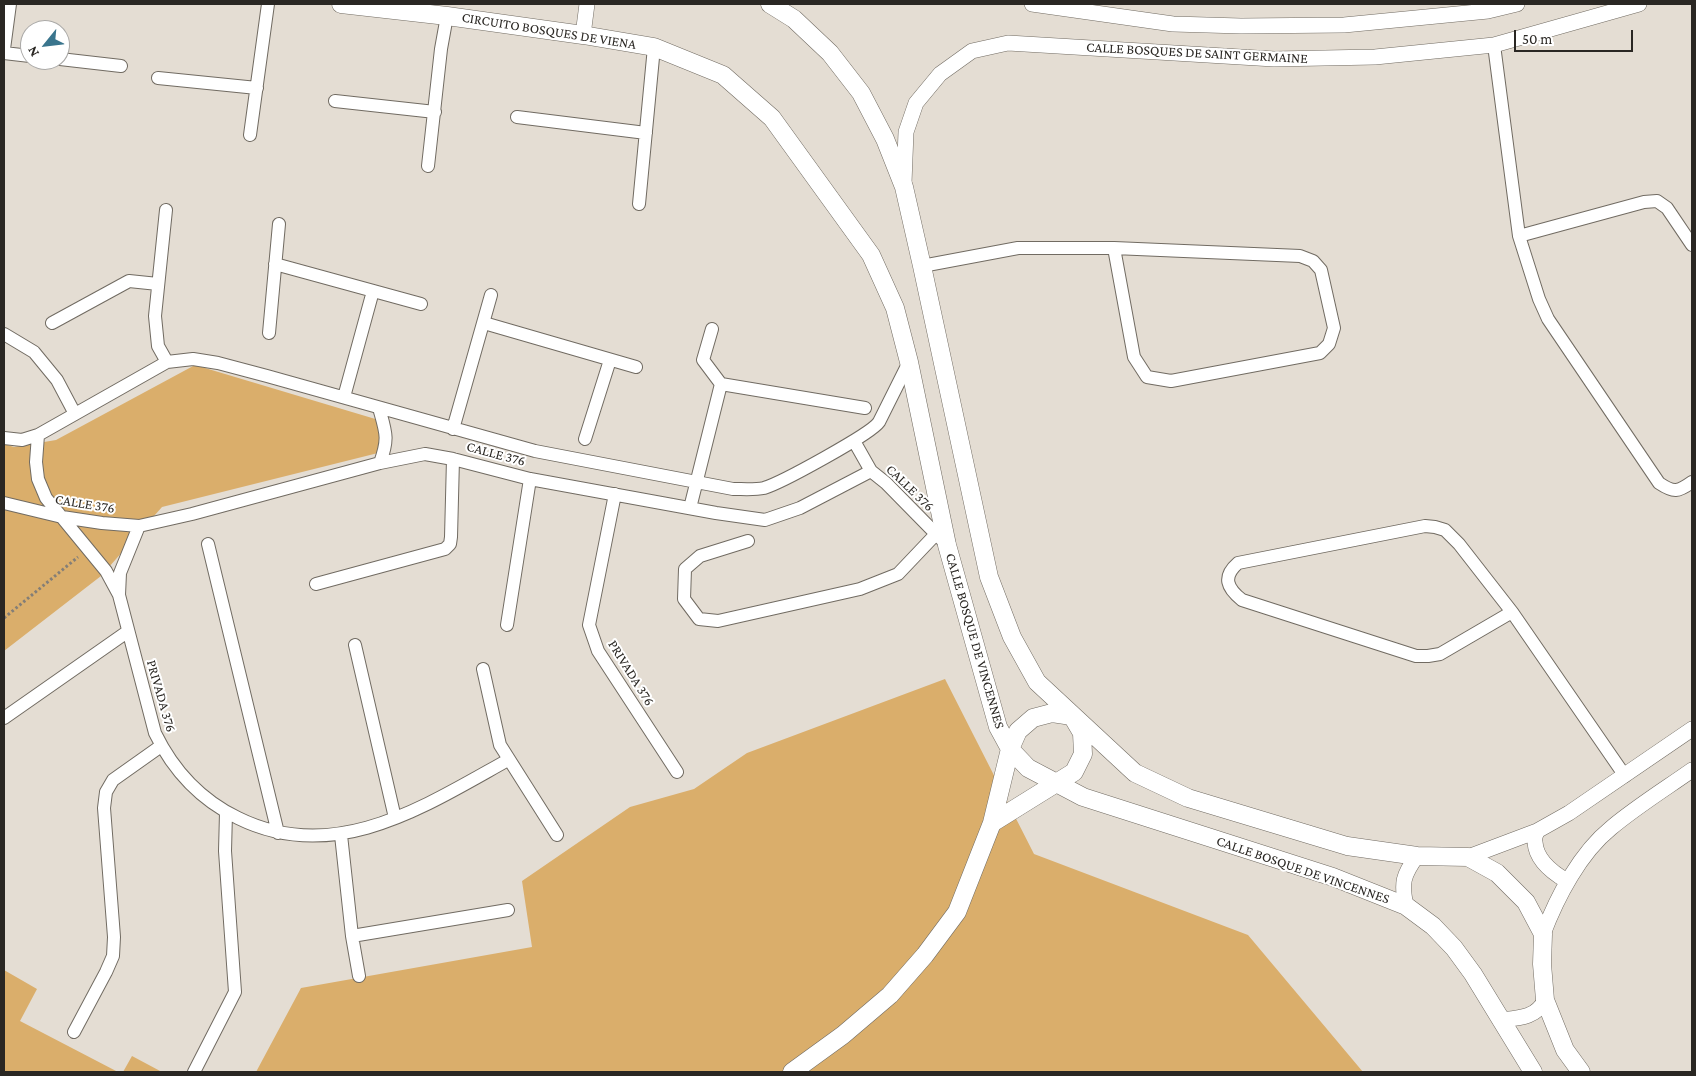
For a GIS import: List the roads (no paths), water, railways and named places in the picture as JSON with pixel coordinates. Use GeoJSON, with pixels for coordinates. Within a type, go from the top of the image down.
{"type":"FeatureCollection","features":[{"type":"Feature","properties":{"kind":"main road","name":"CIRCUITO BOSQUES DE VIENA"},"geometry":{"type":"LineString","coordinates":[[341,4],[448,16],[654,47],[723,75]]}},
{"type":"Feature","properties":{"kind":"main road"},"geometry":{"type":"LineString","coordinates":[[770,4],[794,20],[830,53],[861,93],[885,139],[904,188],[989,577],[1012,637],[1037,682],[1135,773],[1188,798],[1347,846],[1417,856],[1468,857],[1498,873],[1526,902],[1543,934],[1542,964],[1545,1000],[1565,1050],[1581,1072]]}},
{"type":"Feature","properties":{"kind":"main road","name":"CALLE BOSQUE DE VINCENNES"},"geometry":{"type":"LineString","coordinates":[[723,75],[772,118],[871,255],[895,308],[909,362],[941,539],[998,727],[1010,749],[1028,768],[1083,797],[1333,878],[1406,906],[1433,926],[1454,948],[1473,974],[1533,1072]]}},
{"type":"Feature","properties":{"kind":"main road"},"geometry":{"type":"LineString","coordinates":[[792,1072],[843,1035],[890,995],[925,955],[957,912],[992,823],[1010,749],[1018,731],[1033,718],[1052,712],[1072,716],[1082,733],[1083,754],[1074,772],[992,823]]}},
{"type":"Feature","properties":{"kind":"street"},"geometry":{"type":"LineString","coordinates":[[4,49],[10,4]]}},
{"type":"Feature","properties":{"kind":"street"},"geometry":{"type":"LineString","coordinates":[[250,135],[268,4]]}},
{"type":"Feature","properties":{"kind":"street"},"geometry":{"type":"LineString","coordinates":[[583,35],[587,4]]}},
{"type":"Feature","properties":{"kind":"street","name":"CALLE BOSQUES DE SAINT GERMAINE"},"geometry":{"type":"LineString","coordinates":[[1032,4],[1173,24],[1240,26],[1344,25],[1488,11],[1517,4]]}},
{"type":"Feature","properties":{"kind":"street","name":"CALLE BOSQUES DE SAINT GERMAINE"},"geometry":{"type":"LineString","coordinates":[[904,188],[906,132],[916,103],[940,74],[972,51],[1008,43],[1274,59],[1375,57],[1494,45],[1639,4]]}},
{"type":"Feature","properties":{"kind":"street"},"geometry":{"type":"LineString","coordinates":[[428,166],[441,49],[448,16]]}},
{"type":"Feature","properties":{"kind":"street"},"geometry":{"type":"LineString","coordinates":[[1494,45],[1519,236],[1548,319],[1659,483],[1669,490],[1681,490],[1692,482]]}},
{"type":"Feature","properties":{"kind":"street"},"geometry":{"type":"LineString","coordinates":[[639,204],[654,47]]}},
{"type":"Feature","properties":{"kind":"street"},"geometry":{"type":"LineString","coordinates":[[4,53],[20,55]]}},
{"type":"Feature","properties":{"kind":"street"},"geometry":{"type":"LineString","coordinates":[[70,61],[121,66]]}},
{"type":"Feature","properties":{"kind":"street"},"geometry":{"type":"LineString","coordinates":[[158,78],[257,88]]}},
{"type":"Feature","properties":{"kind":"street"},"geometry":{"type":"LineString","coordinates":[[335,101],[435,112]]}},
{"type":"Feature","properties":{"kind":"street"},"geometry":{"type":"LineString","coordinates":[[517,117],[646,133]]}},
{"type":"Feature","properties":{"kind":"street"},"geometry":{"type":"LineString","coordinates":[[1519,236],[1644,202],[1657,201],[1666,208],[1692,245]]}},
{"type":"Feature","properties":{"kind":"street"},"geometry":{"type":"LineString","coordinates":[[166,210],[155,316],[158,346],[167,362]]}},
{"type":"Feature","properties":{"kind":"street"},"geometry":{"type":"LineString","coordinates":[[269,333],[279,224]]}},
{"type":"Feature","properties":{"kind":"street"},"geometry":{"type":"LineString","coordinates":[[922,266],[1018,248],[1114,248],[1300,256],[1313,262],[1321,270],[1334,328],[1329,344],[1320,353],[1171,381],[1148,377],[1134,357],[1114,248]]}},
{"type":"Feature","properties":{"kind":"street"},"geometry":{"type":"LineString","coordinates":[[275,264],[420,304]]}},
{"type":"Feature","properties":{"kind":"street"},"geometry":{"type":"LineString","coordinates":[[52,323],[129,281],[158,284]]}},
{"type":"Feature","properties":{"kind":"street"},"geometry":{"type":"LineString","coordinates":[[344,397],[373,291]]}},
{"type":"Feature","properties":{"kind":"street"},"geometry":{"type":"LineString","coordinates":[[453,429],[491,296]]}},
{"type":"Feature","properties":{"kind":"street"},"geometry":{"type":"LineString","coordinates":[[484,323],[636,367]]}},
{"type":"Feature","properties":{"kind":"street"},"geometry":{"type":"LineString","coordinates":[[712,329],[703,360],[721,384],[865,408]]}},
{"type":"Feature","properties":{"kind":"street"},"geometry":{"type":"LineString","coordinates":[[4,334],[34,352],[57,380],[75,414]]}},
{"type":"Feature","properties":{"kind":"street","name":"CALLE 376"},"geometry":{"type":"LineString","coordinates":[[4,438],[22,440],[38,435],[167,362],[193,359],[218,363],[535,451],[733,489],[764,488],[854,441],[876,426],[909,362]]}},
{"type":"Feature","properties":{"kind":"street"},"geometry":{"type":"LineString","coordinates":[[585,439],[610,360]]}},
{"type":"Feature","properties":{"kind":"street"},"geometry":{"type":"LineString","coordinates":[[690,508],[721,384]]}},
{"type":"Feature","properties":{"kind":"street"},"geometry":{"type":"LineString","coordinates":[[379,408],[386,434],[386,445],[380,463]]}},
{"type":"Feature","properties":{"kind":"street"},"geometry":{"type":"LineString","coordinates":[[38,435],[36,462],[38,479],[46,498],[89,548],[106,571],[119,595]]}},
{"type":"Feature","properties":{"kind":"street"},"geometry":{"type":"LineString","coordinates":[[854,441],[871,471]]}},
{"type":"Feature","properties":{"kind":"street","name":"CALLE 376"},"geometry":{"type":"LineString","coordinates":[[4,503],[62,517],[139,526],[192,514],[380,463],[425,454],[530,479],[765,520],[800,508],[871,471],[886,482],[941,539]]}},
{"type":"Feature","properties":{"kind":"street"},"geometry":{"type":"LineString","coordinates":[[316,584],[445,550],[450,544],[451,536],[452,459]]}},
{"type":"Feature","properties":{"kind":"street"},"geometry":{"type":"LineString","coordinates":[[507,625],[530,479]]}},
{"type":"Feature","properties":{"kind":"street","name":"PRIVADA 376"},"geometry":{"type":"LineString","coordinates":[[615,494],[589,626],[598,651],[677,772]]}},
{"type":"Feature","properties":{"kind":"street"},"geometry":{"type":"LineString","coordinates":[[119,595],[120,573],[139,526]]}},
{"type":"Feature","properties":{"kind":"street"},"geometry":{"type":"LineString","coordinates":[[1512,612],[1440,654],[1416,656],[1242,600],[1233,593],[1228,581],[1229,571],[1238,563],[1425,526],[1445,530],[1460,544],[1512,612],[1625,776]]}},
{"type":"Feature","properties":{"kind":"street"},"geometry":{"type":"LineString","coordinates":[[748,541],[700,556],[685,569],[684,598],[699,619],[718,621],[860,588],[898,574],[941,539]]}},
{"type":"Feature","properties":{"kind":"street"},"geometry":{"type":"LineString","coordinates":[[208,544],[278,833]]}},
{"type":"Feature","properties":{"kind":"street","name":"PRIVADA 376"},"geometry":{"type":"LineString","coordinates":[[119,595],[154,733],[161,746],[184,778],[206,799],[226,812],[256,827],[278,833],[318,837],[341,835],[395,818],[443,796],[508,760]]}},
{"type":"Feature","properties":{"kind":"street"},"geometry":{"type":"LineString","coordinates":[[4,718],[127,632]]}},
{"type":"Feature","properties":{"kind":"street"},"geometry":{"type":"LineString","coordinates":[[355,645],[395,818]]}},
{"type":"Feature","properties":{"kind":"street"},"geometry":{"type":"LineString","coordinates":[[483,669],[500,746],[557,835]]}},
{"type":"Feature","properties":{"kind":"street"},"geometry":{"type":"LineString","coordinates":[[1468,857],[1537,830],[1569,813],[1692,729]]}},
{"type":"Feature","properties":{"kind":"street"},"geometry":{"type":"LineString","coordinates":[[74,1032],[113,956],[114,937],[104,808],[106,792],[113,780],[161,746]]}},
{"type":"Feature","properties":{"kind":"street"},"geometry":{"type":"LineString","coordinates":[[1543,934],[1567,881],[1609,828],[1692,770]]}},
{"type":"Feature","properties":{"kind":"street"},"geometry":{"type":"LineString","coordinates":[[194,1072],[235,992],[225,851],[226,812]]}},
{"type":"Feature","properties":{"kind":"street"},"geometry":{"type":"LineString","coordinates":[[1537,830],[1534,842],[1539,856],[1551,871],[1567,881]]}},
{"type":"Feature","properties":{"kind":"street"},"geometry":{"type":"LineString","coordinates":[[341,835],[352,936],[359,976]]}},
{"type":"Feature","properties":{"kind":"street"},"geometry":{"type":"LineString","coordinates":[[1406,906],[1402,888],[1406,870],[1417,856]]}},
{"type":"Feature","properties":{"kind":"street"},"geometry":{"type":"LineString","coordinates":[[352,936],[508,910]]}},
{"type":"Feature","properties":{"kind":"street"},"geometry":{"type":"LineString","coordinates":[[1500,1020],[1524,1017],[1540,1010],[1545,1000]]}}]}
